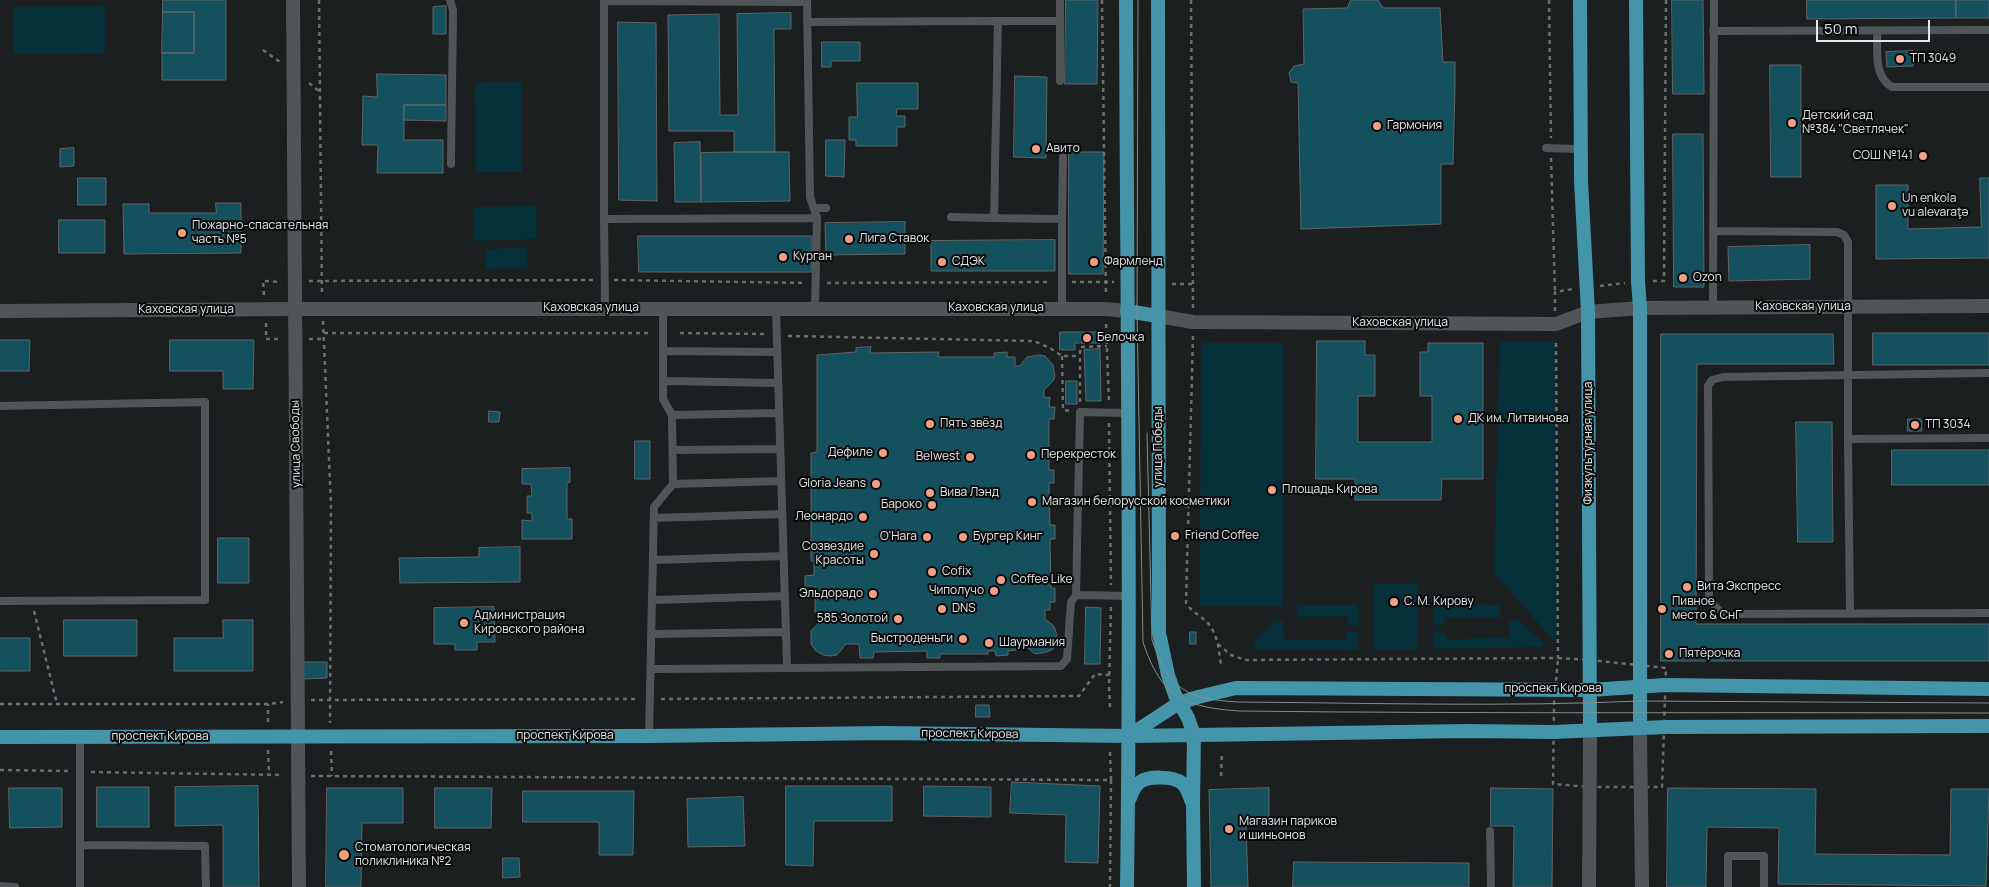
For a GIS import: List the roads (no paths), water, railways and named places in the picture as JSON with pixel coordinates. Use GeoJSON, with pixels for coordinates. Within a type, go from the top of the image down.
{"type":"FeatureCollection","features":[{"type":"Feature","properties":{"kind":"main road"},"geometry":{"type":"LineString","coordinates":[[1126,0],[1127,413],[1130,596],[1127,887]]}},
{"type":"Feature","properties":{"kind":"main road","name":"улица Победы"},"geometry":{"type":"LineString","coordinates":[[1158,0],[1159,633],[1168,675],[1194,735],[1194,887]]}},
{"type":"Feature","properties":{"kind":"main road","name":"Физкультурная улица"},"geometry":{"type":"LineString","coordinates":[[1580,0],[1580,149],[1588,312],[1590,730]]}},
{"type":"Feature","properties":{"kind":"main road"},"geometry":{"type":"LineString","coordinates":[[1636,0],[1638,281],[1640,308],[1640,728]]}},
{"type":"Feature","properties":{"kind":"main road","name":"Каховская улица"},"geometry":{"type":"LineString","coordinates":[[1127,311],[1158,316]]}},
{"type":"Feature","properties":{"kind":"main road","name":"проспект Кирова"},"geometry":{"type":"LineString","coordinates":[[1129,736],[1179,703],[1236,688],[1590,690],[1640,687],[1989,689]]}},
{"type":"Feature","properties":{"kind":"main road","name":"проспект Кирова"},"geometry":{"type":"LineString","coordinates":[[0,737],[649,736],[884,733],[1129,736],[1467,731],[1554,732],[1640,728],[1989,726]]}},
{"type":"Feature","properties":{"kind":"main road"},"geometry":{"type":"LineString","coordinates":[[1128,804],[1133,790],[1139,782],[1146,778],[1173,778],[1182,782],[1193,803]]}},
{"type":"Feature","properties":{"kind":"street","name":"улица Свободы"},"geometry":{"type":"LineString","coordinates":[[293,0],[299,887]]}},
{"type":"Feature","properties":{"kind":"street","name":"Каховская улица"},"geometry":{"type":"LineString","coordinates":[[1158,316],[1193,322],[1556,324],[1588,312],[1640,308],[1989,306]]}},
{"type":"Feature","properties":{"kind":"street","name":"Каховская улица"},"geometry":{"type":"LineString","coordinates":[[0,311],[605,308],[1062,308],[1127,311]]}},
{"type":"Feature","properties":{"kind":"street"},"geometry":{"type":"LineString","coordinates":[[1640,728],[1642,887]]}},
{"type":"Feature","properties":{"kind":"street","name":"Физкультурная улица"},"geometry":{"type":"LineString","coordinates":[[1589,887],[1590,730]]}},
{"type":"Feature","properties":{"kind":"lane"},"geometry":{"type":"LineString","coordinates":[[450,0],[453,10],[451,164]]}},
{"type":"Feature","properties":{"kind":"lane"},"geometry":{"type":"LineString","coordinates":[[605,308],[604,0],[807,1],[810,196],[817,218],[816,308]]}},
{"type":"Feature","properties":{"kind":"lane"},"geometry":{"type":"LineString","coordinates":[[1060,0],[1060,81]]}},
{"type":"Feature","properties":{"kind":"lane"},"geometry":{"type":"LineString","coordinates":[[1713,308],[1714,0]]}},
{"type":"Feature","properties":{"kind":"lane"},"geometry":{"type":"LineString","coordinates":[[994,218],[998,21]]}},
{"type":"Feature","properties":{"kind":"lane"},"geometry":{"type":"LineString","coordinates":[[807,22],[1060,21]]}},
{"type":"Feature","properties":{"kind":"lane"},"geometry":{"type":"LineString","coordinates":[[1713,31],[1989,30]]}},
{"type":"Feature","properties":{"kind":"lane"},"geometry":{"type":"LineString","coordinates":[[1877,31],[1879,74],[1884,82],[1892,87],[1989,86]]}},
{"type":"Feature","properties":{"kind":"lane"},"geometry":{"type":"LineString","coordinates":[[1546,148],[1580,149]]}},
{"type":"Feature","properties":{"kind":"lane"},"geometry":{"type":"LineString","coordinates":[[1062,308],[1063,158]]}},
{"type":"Feature","properties":{"kind":"lane"},"geometry":{"type":"LineString","coordinates":[[814,208],[826,208]]}},
{"type":"Feature","properties":{"kind":"lane"},"geometry":{"type":"LineString","coordinates":[[951,217],[1062,219]]}},
{"type":"Feature","properties":{"kind":"lane"},"geometry":{"type":"LineString","coordinates":[[604,218],[817,218]]}},
{"type":"Feature","properties":{"kind":"lane"},"geometry":{"type":"LineString","coordinates":[[1713,231],[1837,232],[1844,235],[1848,242],[1850,614]]}},
{"type":"Feature","properties":{"kind":"lane"},"geometry":{"type":"LineString","coordinates":[[649,736],[652,669],[654,507],[673,484],[672,415],[663,399],[663,308]]}},
{"type":"Feature","properties":{"kind":"lane"},"geometry":{"type":"LineString","coordinates":[[776,309],[787,668]]}},
{"type":"Feature","properties":{"kind":"lane"},"geometry":{"type":"LineString","coordinates":[[663,351],[777,352]]}},
{"type":"Feature","properties":{"kind":"lane"},"geometry":{"type":"LineString","coordinates":[[1989,373],[1723,377],[1712,380],[1708,386],[1709,596],[1713,605],[1725,614],[1989,613]]}},
{"type":"Feature","properties":{"kind":"lane"},"geometry":{"type":"LineString","coordinates":[[663,381],[778,383]]}},
{"type":"Feature","properties":{"kind":"lane"},"geometry":{"type":"LineString","coordinates":[[0,406],[205,402],[205,600],[0,601]]}},
{"type":"Feature","properties":{"kind":"lane"},"geometry":{"type":"LineString","coordinates":[[652,669],[1061,666],[1067,659],[1071,602],[1076,595],[1080,412],[1127,413]]}},
{"type":"Feature","properties":{"kind":"lane"},"geometry":{"type":"LineString","coordinates":[[672,415],[779,413]]}},
{"type":"Feature","properties":{"kind":"lane"},"geometry":{"type":"LineString","coordinates":[[1848,440],[1989,438]]}},
{"type":"Feature","properties":{"kind":"lane"},"geometry":{"type":"LineString","coordinates":[[673,450],[780,449]]}},
{"type":"Feature","properties":{"kind":"lane"},"geometry":{"type":"LineString","coordinates":[[673,484],[781,481]]}},
{"type":"Feature","properties":{"kind":"lane"},"geometry":{"type":"LineString","coordinates":[[654,518],[782,514]]}},
{"type":"Feature","properties":{"kind":"lane"},"geometry":{"type":"LineString","coordinates":[[653,560],[784,556]]}},
{"type":"Feature","properties":{"kind":"lane"},"geometry":{"type":"LineString","coordinates":[[1076,595],[1130,596]]}},
{"type":"Feature","properties":{"kind":"lane"},"geometry":{"type":"LineString","coordinates":[[653,600],[785,596]]}},
{"type":"Feature","properties":{"kind":"lane"},"geometry":{"type":"LineString","coordinates":[[652,634],[786,632]]}},
{"type":"Feature","properties":{"kind":"lane"},"geometry":{"type":"LineString","coordinates":[[80,737],[80,887]]}},
{"type":"Feature","properties":{"kind":"lane"},"geometry":{"type":"LineString","coordinates":[[1490,831],[1491,887]]}},
{"type":"Feature","properties":{"kind":"lane"},"geometry":{"type":"LineString","coordinates":[[80,845],[205,846],[206,887]]}},
{"type":"Feature","properties":{"kind":"lane"},"geometry":{"type":"LineString","coordinates":[[1728,887],[1728,856],[1764,856],[1764,887]]}},
{"type":"Feature","properties":{"kind":"lane"},"geometry":{"type":"LineString","coordinates":[[0,886],[15,887]]}},
{"type":"Feature","properties":{"kind":"tram line"},"geometry":{"type":"LineString","coordinates":[[1138,0],[1137,313],[1143,642],[1158,675],[1177,696],[1203,706],[1239,711],[1989,713]]}},
{"type":"Feature","properties":{"kind":"tram line"},"geometry":{"type":"LineString","coordinates":[[1147,433],[1152,640],[1158,657],[1173,681],[1182,689],[1205,698],[1238,702],[1389,704],[1540,704],[1640,701],[1989,703]]}},
{"type":"Feature","properties":{"kind":"place","name":"ТП 3049"},"geometry":{"type":"Point","coordinates":[1900,59]}},
{"type":"Feature","properties":{"kind":"place","name":"Детский сад №384 \"Светлячек\""},"geometry":{"type":"Point","coordinates":[1792,123]}},
{"type":"Feature","properties":{"kind":"place","name":"Гармония"},"geometry":{"type":"Point","coordinates":[1377,126]}},
{"type":"Feature","properties":{"kind":"place","name":"Авито"},"geometry":{"type":"Point","coordinates":[1036,149]}},
{"type":"Feature","properties":{"kind":"place","name":"СОШ №141"},"geometry":{"type":"Point","coordinates":[1923,156]}},
{"type":"Feature","properties":{"kind":"place","name":"Un enkola vu alevaraţə"},"geometry":{"type":"Point","coordinates":[1892,206]}},
{"type":"Feature","properties":{"kind":"place","name":"Пожарно-спасательная часть №5"},"geometry":{"type":"Point","coordinates":[182,233]}},
{"type":"Feature","properties":{"kind":"place","name":"Лига Ставок"},"geometry":{"type":"Point","coordinates":[849,239]}},
{"type":"Feature","properties":{"kind":"place","name":"Курган"},"geometry":{"type":"Point","coordinates":[783,257]}},
{"type":"Feature","properties":{"kind":"place","name":"СДЭК"},"geometry":{"type":"Point","coordinates":[942,262]}},
{"type":"Feature","properties":{"kind":"place","name":"Фармленд"},"geometry":{"type":"Point","coordinates":[1094,262]}},
{"type":"Feature","properties":{"kind":"place","name":"Ozon"},"geometry":{"type":"Point","coordinates":[1683,278]}},
{"type":"Feature","properties":{"kind":"place","name":"Белочка"},"geometry":{"type":"Point","coordinates":[1087,338]}},
{"type":"Feature","properties":{"kind":"place","name":"ДК им. Литвинова"},"geometry":{"type":"Point","coordinates":[1458,419]}},
{"type":"Feature","properties":{"kind":"place","name":"Пять звёзд"},"geometry":{"type":"Point","coordinates":[930,424]}},
{"type":"Feature","properties":{"kind":"place","name":"ТП 3034"},"geometry":{"type":"Point","coordinates":[1915,425]}},
{"type":"Feature","properties":{"kind":"place","name":"Дефиле"},"geometry":{"type":"Point","coordinates":[883,453]}},
{"type":"Feature","properties":{"kind":"place","name":"Перекресток"},"geometry":{"type":"Point","coordinates":[1031,455]}},
{"type":"Feature","properties":{"kind":"place","name":"Belwest"},"geometry":{"type":"Point","coordinates":[970,457]}},
{"type":"Feature","properties":{"kind":"place","name":"Gloria Jeans"},"geometry":{"type":"Point","coordinates":[876,484]}},
{"type":"Feature","properties":{"kind":"place","name":"Площадь Кирова"},"geometry":{"type":"Point","coordinates":[1272,490]}},
{"type":"Feature","properties":{"kind":"place","name":"Вива Лэнд"},"geometry":{"type":"Point","coordinates":[930,493]}},
{"type":"Feature","properties":{"kind":"place","name":"Магазин белорусской косметики"},"geometry":{"type":"Point","coordinates":[1032,502]}},
{"type":"Feature","properties":{"kind":"place","name":"Бароко"},"geometry":{"type":"Point","coordinates":[932,505]}},
{"type":"Feature","properties":{"kind":"place","name":"Леонардо"},"geometry":{"type":"Point","coordinates":[863,517]}},
{"type":"Feature","properties":{"kind":"place","name":"Friend Coffee"},"geometry":{"type":"Point","coordinates":[1175,536]}},
{"type":"Feature","properties":{"kind":"place","name":"O'Hara"},"geometry":{"type":"Point","coordinates":[927,537]}},
{"type":"Feature","properties":{"kind":"place","name":"Бургер Кинг"},"geometry":{"type":"Point","coordinates":[963,537]}},
{"type":"Feature","properties":{"kind":"place","name":"Созвездие Красоты"},"geometry":{"type":"Point","coordinates":[874,554]}},
{"type":"Feature","properties":{"kind":"place","name":"Cofix"},"geometry":{"type":"Point","coordinates":[932,572]}},
{"type":"Feature","properties":{"kind":"place","name":"Coffee Like"},"geometry":{"type":"Point","coordinates":[1001,580]}},
{"type":"Feature","properties":{"kind":"place","name":"Вита Экспресс"},"geometry":{"type":"Point","coordinates":[1687,587]}},
{"type":"Feature","properties":{"kind":"place","name":"Чиполучо"},"geometry":{"type":"Point","coordinates":[994,591]}},
{"type":"Feature","properties":{"kind":"place","name":"Эльдорадо"},"geometry":{"type":"Point","coordinates":[873,594]}},
{"type":"Feature","properties":{"kind":"place","name":"С. М. Кирову"},"geometry":{"type":"Point","coordinates":[1394,602]}},
{"type":"Feature","properties":{"kind":"place","name":"DNS"},"geometry":{"type":"Point","coordinates":[942,609]}},
{"type":"Feature","properties":{"kind":"place","name":"Пивное место & СнГ"},"geometry":{"type":"Point","coordinates":[1662,609]}},
{"type":"Feature","properties":{"kind":"place","name":"585 Золотой"},"geometry":{"type":"Point","coordinates":[898,619]}},
{"type":"Feature","properties":{"kind":"place","name":"Администрация Кировского района"},"geometry":{"type":"Point","coordinates":[464,623]}},
{"type":"Feature","properties":{"kind":"place","name":"Быстроденьги"},"geometry":{"type":"Point","coordinates":[963,639]}},
{"type":"Feature","properties":{"kind":"place","name":"Шаурмания"},"geometry":{"type":"Point","coordinates":[989,643]}},
{"type":"Feature","properties":{"kind":"place","name":"Пятёрочка"},"geometry":{"type":"Point","coordinates":[1669,654]}},
{"type":"Feature","properties":{"kind":"place","name":"Магазин париков и шиньонов"},"geometry":{"type":"Point","coordinates":[1229,829]}},
{"type":"Feature","properties":{"kind":"place","name":"Стоматологическая поликлиника №2"},"geometry":{"type":"Point","coordinates":[344,855]}}]}
